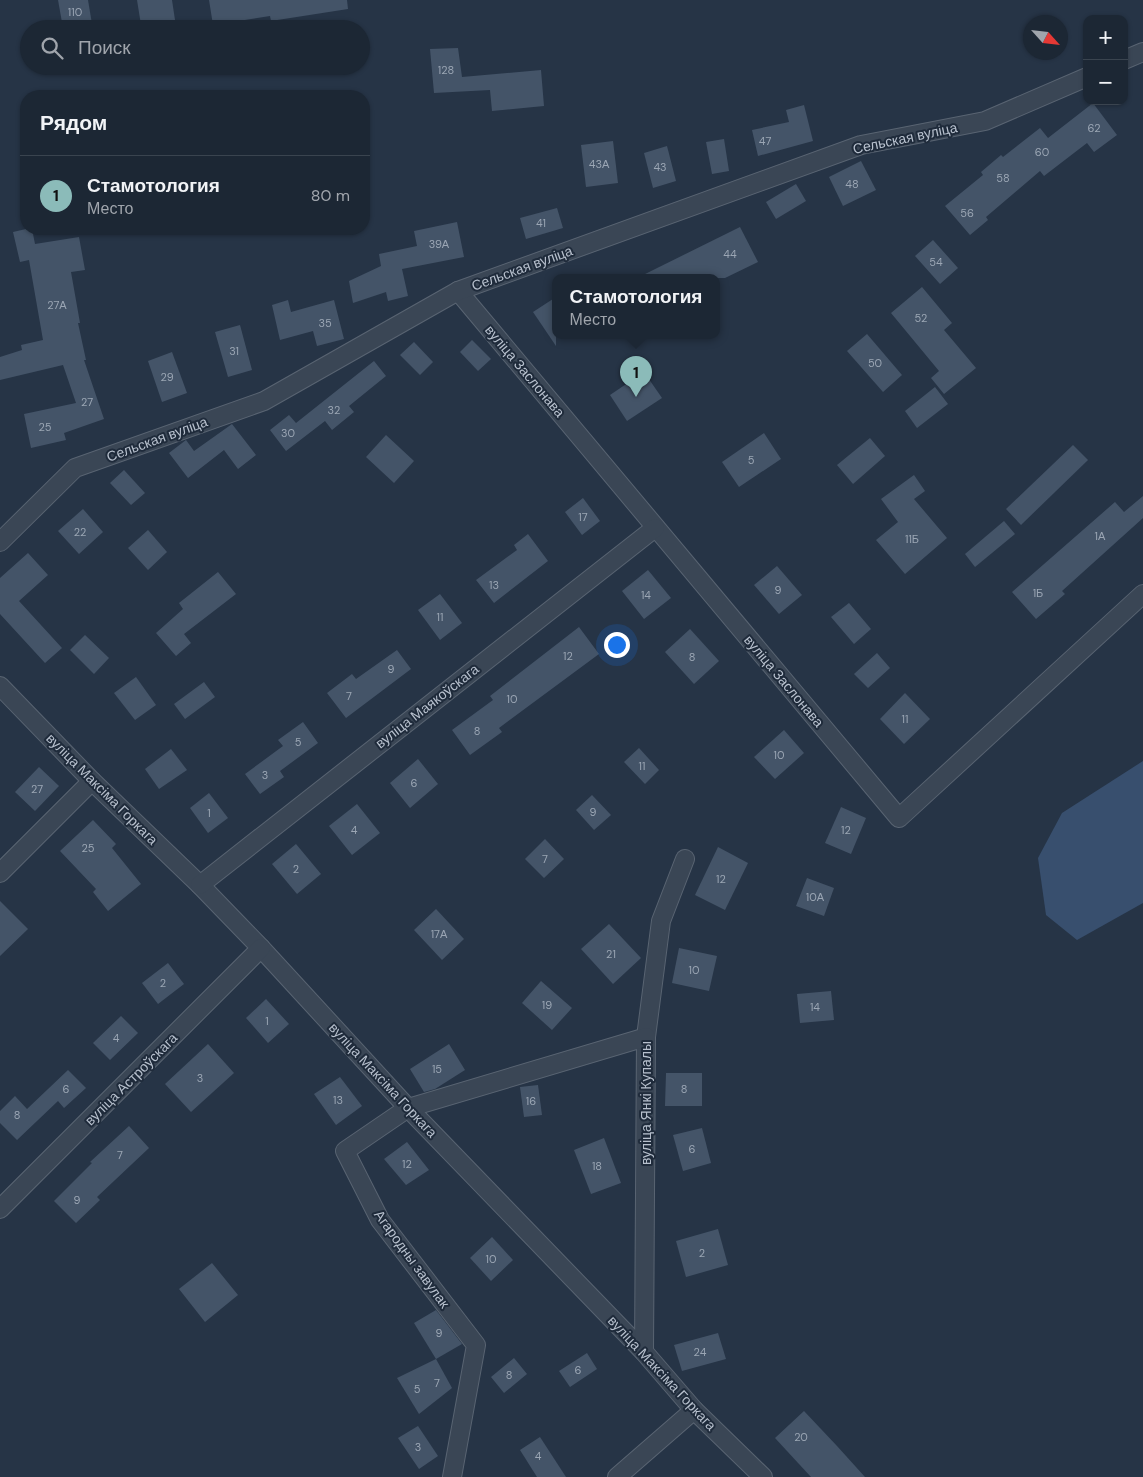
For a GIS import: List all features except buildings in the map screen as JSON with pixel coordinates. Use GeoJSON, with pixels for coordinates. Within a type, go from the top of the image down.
{"type":"FeatureCollection","features":[{"type":"Feature","properties":{"kind":"street"},"geometry":{"type":"LineString","coordinates":[[1128,58],[1143,52]]}},
{"type":"Feature","properties":{"kind":"street","name":"Сельская вуліца"},"geometry":{"type":"LineString","coordinates":[[0,542],[76,468],[264,401],[458,291],[861,145],[986,121],[1083,79]]}},
{"type":"Feature","properties":{"kind":"street","name":"вуліца Заслонава"},"geometry":{"type":"LineString","coordinates":[[458,291],[899,818],[1143,594]]}},
{"type":"Feature","properties":{"kind":"street","name":"вуліца Маякоўскага"},"geometry":{"type":"LineString","coordinates":[[200,885],[655,528]]}},
{"type":"Feature","properties":{"kind":"street","name":"вуліца Максіма Горкага"},"geometry":{"type":"LineString","coordinates":[[0,686],[92,781],[200,885],[261,948],[408,1108],[644,1352],[694,1410],[763,1477]]}},
{"type":"Feature","properties":{"kind":"street"},"geometry":{"type":"LineString","coordinates":[[0,873],[92,781]]}},
{"type":"Feature","properties":{"kind":"street","name":"вуліца Янкі Купалы"},"geometry":{"type":"LineString","coordinates":[[644,1352],[646,1037],[661,921],[685,859]]}},
{"type":"Feature","properties":{"kind":"street","name":"вуліца Астроўскага"},"geometry":{"type":"LineString","coordinates":[[0,1209],[261,948]]}},
{"type":"Feature","properties":{"kind":"street","name":"Агародны завулак"},"geometry":{"type":"LineString","coordinates":[[452,1477],[476,1345],[380,1220],[345,1151],[408,1108],[646,1037]]}},
{"type":"Feature","properties":{"kind":"street"},"geometry":{"type":"LineString","coordinates":[[617,1477],[694,1410]]}},
{"type":"Feature","properties":{"kind":"water"},"geometry":{"type":"Polygon","coordinates":[[[1143,761],[1143,903],[1077,940],[1046,915],[1038,858],[1062,813],[1143,761]]]}},
{"type":"Feature","properties":{"kind":"place","name":"Стамотология"},"geometry":{"type":"Point","coordinates":[636,397]}}]}
